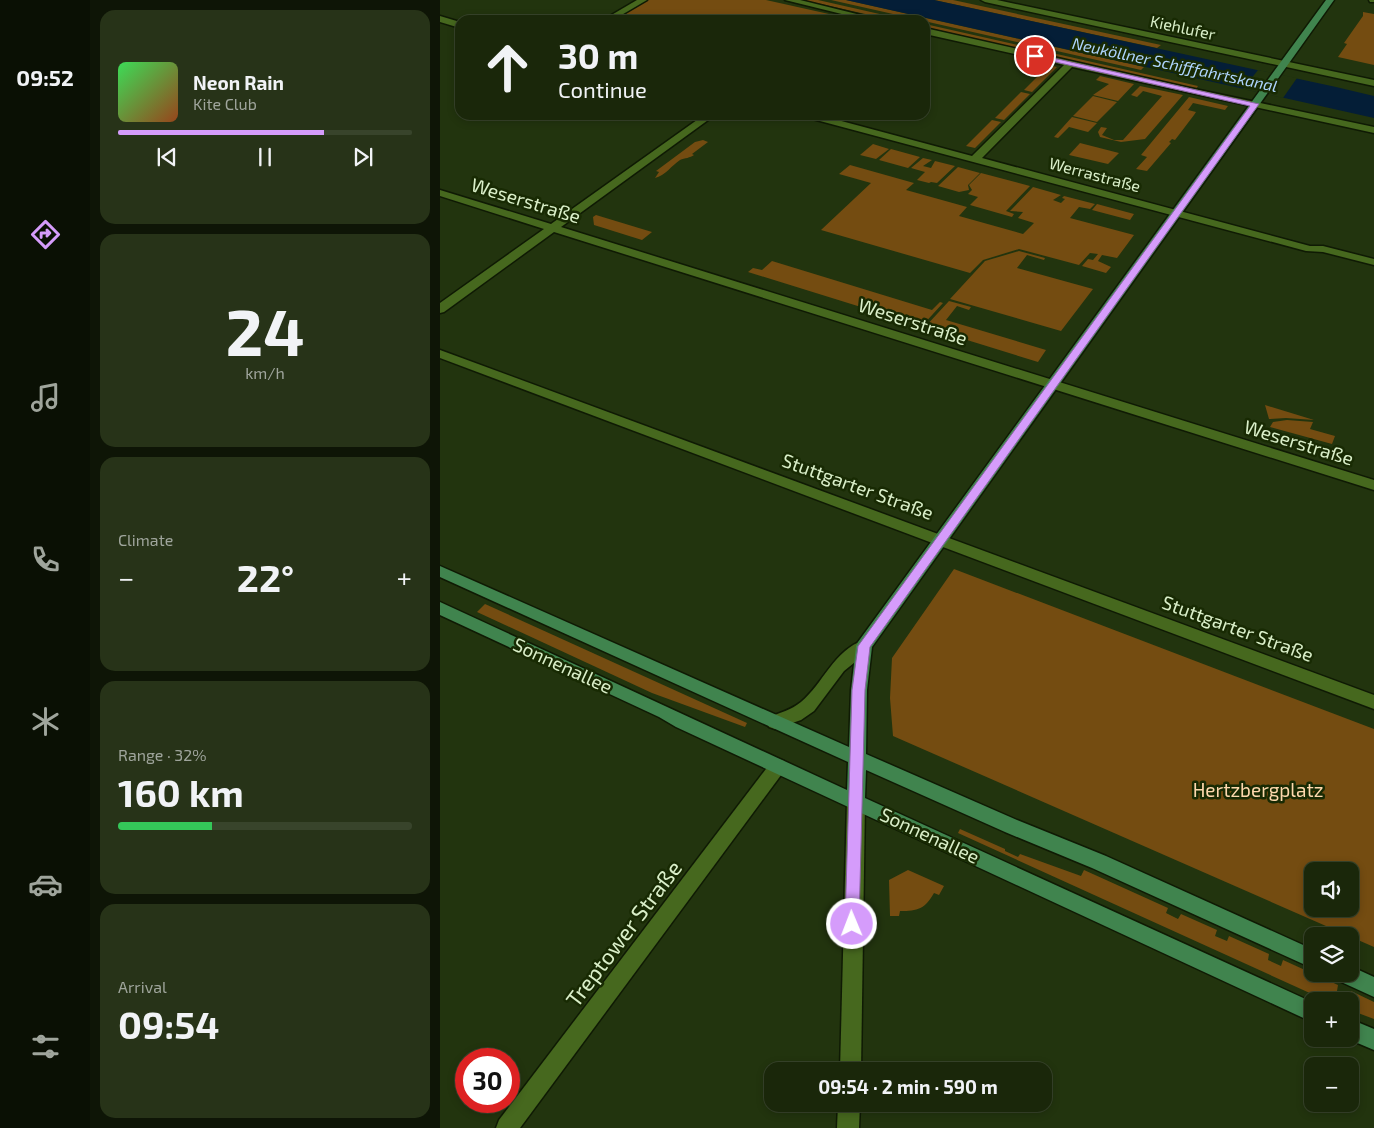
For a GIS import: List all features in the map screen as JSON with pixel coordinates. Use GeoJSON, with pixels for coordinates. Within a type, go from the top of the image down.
{"type":"FeatureCollection","features":[{"type":"Feature","properties":{"kind":"street"},"geometry":{"type":"LineString","coordinates":[[616,15],[643,0]]}},
{"type":"Feature","properties":{"kind":"street"},"geometry":{"type":"LineString","coordinates":[[789,0],[854,15]]}},
{"type":"Feature","properties":{"kind":"street","name":"Kiehlufer"},"geometry":{"type":"LineString","coordinates":[[985,0],[1374,83]]}},
{"type":"Feature","properties":{"kind":"street"},"geometry":{"type":"LineString","coordinates":[[776,722],[795,716],[808,706],[838,667],[864,646],[1051,384],[1330,0]]}},
{"type":"Feature","properties":{"kind":"street"},"geometry":{"type":"LineString","coordinates":[[440,19],[455,24]]}},
{"type":"Feature","properties":{"kind":"street"},"geometry":{"type":"LineString","coordinates":[[930,32],[1374,130]]}},
{"type":"Feature","properties":{"kind":"street"},"geometry":{"type":"LineString","coordinates":[[975,159],[1070,64]]}},
{"type":"Feature","properties":{"kind":"street"},"geometry":{"type":"LineString","coordinates":[[440,309],[703,120]]}},
{"type":"Feature","properties":{"kind":"street","name":"Werrastraße"},"geometry":{"type":"LineString","coordinates":[[827,120],[1310,249],[1323,250],[1374,262]]}},
{"type":"Feature","properties":{"kind":"street","name":"Weserstraße"},"geometry":{"type":"LineString","coordinates":[[440,192],[1374,485]]}},
{"type":"Feature","properties":{"kind":"street","name":"Stuttgarter Straße"},"geometry":{"type":"LineString","coordinates":[[440,354],[1374,702]]}},
{"type":"Feature","properties":{"kind":"street","name":"Sonnenallee"},"geometry":{"type":"LineString","coordinates":[[440,571],[857,758],[1099,862],[1304,955]]}},
{"type":"Feature","properties":{"kind":"street","name":"Sonnenallee"},"geometry":{"type":"LineString","coordinates":[[440,608],[1304,1008]]}},
{"type":"Feature","properties":{"kind":"street"},"geometry":{"type":"LineString","coordinates":[[850,1062],[858,690],[864,646]]}},
{"type":"Feature","properties":{"kind":"street","name":"Treptower Straße"},"geometry":{"type":"LineString","coordinates":[[507,1128],[778,766]]}},
{"type":"Feature","properties":{"kind":"street"},"geometry":{"type":"LineString","coordinates":[[1359,980],[1374,986]]}},
{"type":"Feature","properties":{"kind":"street"},"geometry":{"type":"LineString","coordinates":[[1359,1033],[1374,1040]]}},
{"type":"Feature","properties":{"kind":"street"},"geometry":{"type":"LineString","coordinates":[[848,1128],[849,1112]]}},
{"type":"Feature","properties":{"kind":"green space"},"geometry":{"type":"Polygon","coordinates":[[[647,0],[766,0],[829,14],[828,15],[624,15],[647,0]]]}},
{"type":"Feature","properties":{"kind":"green space"},"geometry":{"type":"Polygon","coordinates":[[[803,0],[818,0],[884,15],[870,15],[803,0]]]}},
{"type":"Feature","properties":{"kind":"green space"},"geometry":{"type":"Polygon","coordinates":[[[831,0],[846,0],[913,15],[897,15],[831,0]]]}},
{"type":"Feature","properties":{"kind":"green space"},"geometry":{"type":"Polygon","coordinates":[[[934,0],[953,0],[1161,45],[1157,48],[934,0]]]}},
{"type":"Feature","properties":{"kind":"green space"},"geometry":{"type":"Polygon","coordinates":[[[1363,12],[1374,14],[1374,65],[1338,57],[1347,44],[1344,43],[1363,16],[1363,12]]]}},
{"type":"Feature","properties":{"kind":"green space"},"geometry":{"type":"Polygon","coordinates":[[[930,19],[1144,67],[1141,70],[930,22],[930,19]]]}},
{"type":"Feature","properties":{"kind":"green space"},"geometry":{"type":"Polygon","coordinates":[[[930,25],[1198,86],[1196,89],[930,28],[930,25]]]}},
{"type":"Feature","properties":{"kind":"green space"},"geometry":{"type":"Polygon","coordinates":[[[1049,65],[1057,67],[1032,92],[1024,90],[1049,65]]]}},
{"type":"Feature","properties":{"kind":"green space"},"geometry":{"type":"Polygon","coordinates":[[[1100,76],[1134,84],[1118,101],[1093,95],[1109,84],[1096,80],[1100,76]]]}},
{"type":"Feature","properties":{"kind":"green space"},"geometry":{"type":"Polygon","coordinates":[[[1140,86],[1183,95],[1145,139],[1121,142],[1100,137],[1098,132],[1101,127],[1107,128],[1102,135],[1114,140],[1123,140],[1162,96],[1143,91],[1137,97],[1131,95],[1140,86]]]}},
{"type":"Feature","properties":{"kind":"green space"},"geometry":{"type":"Polygon","coordinates":[[[1021,92],[1030,94],[1004,120],[995,118],[1021,92]]]}},
{"type":"Feature","properties":{"kind":"green space"},"geometry":{"type":"Polygon","coordinates":[[[1093,96],[1117,102],[1097,122],[1073,116],[1093,96]]]}},
{"type":"Feature","properties":{"kind":"green space"},"geometry":{"type":"Polygon","coordinates":[[[1189,97],[1228,106],[1225,110],[1193,103],[1188,110],[1196,112],[1175,140],[1172,139],[1169,142],[1171,143],[1147,171],[1136,169],[1147,157],[1141,155],[1189,97]]]}},
{"type":"Feature","properties":{"kind":"green space"},"geometry":{"type":"Polygon","coordinates":[[[1072,117],[1097,123],[1088,132],[1069,127],[1058,138],[1054,137],[1072,117]]]}},
{"type":"Feature","properties":{"kind":"green space"},"geometry":{"type":"Polygon","coordinates":[[[992,120],[1001,122],[975,148],[966,146],[992,120]]]}},
{"type":"Feature","properties":{"kind":"green space"},"geometry":{"type":"Polygon","coordinates":[[[703,140],[708,142],[692,154],[694,155],[680,160],[662,175],[655,178],[659,172],[656,171],[695,142],[703,140]]]}},
{"type":"Feature","properties":{"kind":"green space"},"geometry":{"type":"Polygon","coordinates":[[[1080,143],[1119,153],[1108,164],[1069,155],[1080,143]]]}},
{"type":"Feature","properties":{"kind":"green space"},"geometry":{"type":"Polygon","coordinates":[[[873,144],[889,149],[876,159],[860,155],[873,144]]]}},
{"type":"Feature","properties":{"kind":"green space"},"geometry":{"type":"Polygon","coordinates":[[[891,149],[920,157],[908,168],[879,160],[891,149]]]}},
{"type":"Feature","properties":{"kind":"green space"},"geometry":{"type":"Polygon","coordinates":[[[923,158],[932,160],[923,166],[931,168],[935,161],[955,166],[937,183],[917,180],[925,172],[911,168],[923,158]]]}},
{"type":"Feature","properties":{"kind":"green space"},"geometry":{"type":"Polygon","coordinates":[[[850,165],[914,183],[906,190],[967,207],[959,216],[1023,234],[1034,223],[1018,218],[1023,212],[1010,211],[1033,187],[1061,195],[1053,200],[1061,203],[1065,199],[1062,198],[1064,196],[1095,204],[1090,209],[1079,207],[1070,218],[1134,235],[1117,258],[1102,255],[1098,261],[1111,267],[1106,273],[1082,266],[1088,259],[1093,260],[1098,254],[1090,253],[1079,265],[1019,249],[983,260],[970,273],[821,230],[871,183],[839,174],[850,165]]]}},
{"type":"Feature","properties":{"kind":"green space"},"geometry":{"type":"Polygon","coordinates":[[[958,167],[980,173],[968,185],[969,190],[959,192],[938,186],[958,167]]]}},
{"type":"Feature","properties":{"kind":"green space"},"geometry":{"type":"Polygon","coordinates":[[[981,173],[1030,186],[1006,211],[1014,214],[1012,217],[970,205],[978,197],[968,194],[972,190],[969,185],[981,173]]]}},
{"type":"Feature","properties":{"kind":"green space"},"geometry":{"type":"Polygon","coordinates":[[[1097,204],[1134,214],[1130,220],[1092,210],[1097,204]]]}},
{"type":"Feature","properties":{"kind":"green space"},"geometry":{"type":"Polygon","coordinates":[[[596,215],[652,232],[642,240],[594,225],[593,217],[596,215]]]}},
{"type":"Feature","properties":{"kind":"green space"},"geometry":{"type":"Polygon","coordinates":[[[1019,251],[1045,258],[1044,260],[1027,255],[1017,268],[1093,289],[1061,331],[950,299],[985,261],[1019,251]]]}},
{"type":"Feature","properties":{"kind":"green space"},"geometry":{"type":"Polygon","coordinates":[[[772,261],[932,310],[940,302],[943,303],[922,326],[748,272],[753,268],[762,270],[772,261]]]}},
{"type":"Feature","properties":{"kind":"green space"},"geometry":{"type":"Polygon","coordinates":[[[949,301],[971,307],[969,310],[957,306],[946,320],[1046,350],[1038,362],[925,327],[949,301]]]}},
{"type":"Feature","properties":{"kind":"green space"},"geometry":{"type":"Polygon","coordinates":[[[1265,405],[1314,420],[1269,419],[1265,405]]]}},
{"type":"Feature","properties":{"kind":"green space"},"geometry":{"type":"Polygon","coordinates":[[[1287,420],[1313,422],[1310,429],[1335,436],[1332,444],[1270,427],[1273,422],[1287,420]]]}},
{"type":"Feature","properties":{"kind":"green space","name":"Hertzbergplatz"},"geometry":{"type":"Polygon","coordinates":[[[954,569],[1374,729],[1374,947],[1359,940],[1359,927],[1328,927],[1306,917],[1359,917],[1359,862],[1304,862],[1304,916],[893,736],[890,698],[892,658],[954,569]]]}},
{"type":"Feature","properties":{"kind":"green space"},"geometry":{"type":"Polygon","coordinates":[[[485,604],[747,723],[745,727],[652,693],[477,612],[485,604]]]}},
{"type":"Feature","properties":{"kind":"green space"},"geometry":{"type":"Polygon","coordinates":[[[960,829],[1005,849],[1005,851],[1018,857],[1020,854],[1081,876],[1084,870],[1168,908],[1166,913],[1178,919],[1181,914],[1217,930],[1215,936],[1227,941],[1229,936],[1269,954],[1268,960],[1281,966],[1283,960],[1304,970],[1304,982],[1331,982],[1338,985],[1337,991],[1339,992],[1308,992],[958,833],[960,829]]]}},
{"type":"Feature","properties":{"kind":"green space"},"geometry":{"type":"Polygon","coordinates":[[[908,870],[944,886],[939,895],[934,893],[924,906],[900,911],[899,916],[890,916],[889,880],[908,870]]]}},
{"type":"Feature","properties":{"kind":"green space"},"geometry":{"type":"Polygon","coordinates":[[[1359,995],[1374,1002],[1374,1019],[1359,1013],[1359,995]]]}},
{"type":"Feature","properties":{"kind":"water","name":"Neuköllner Schifffahrtskanal"},"geometry":{"type":"Polygon","coordinates":[[[846,0],[934,0],[1336,87],[1374,96],[1374,118],[930,19],[930,15],[913,15],[846,0]]]}},
{"type":"Feature","properties":{"kind":"pier"},"geometry":{"type":"Polygon","coordinates":[[[1258,70],[1297,78],[1283,98],[1243,89],[1258,70]]]}},
{"type":"Feature","properties":{"kind":"route"},"geometry":{"type":"LineString","coordinates":[[852,924],[858,690],[864,646],[1056,377],[1255,104],[1035,56]]}}]}
